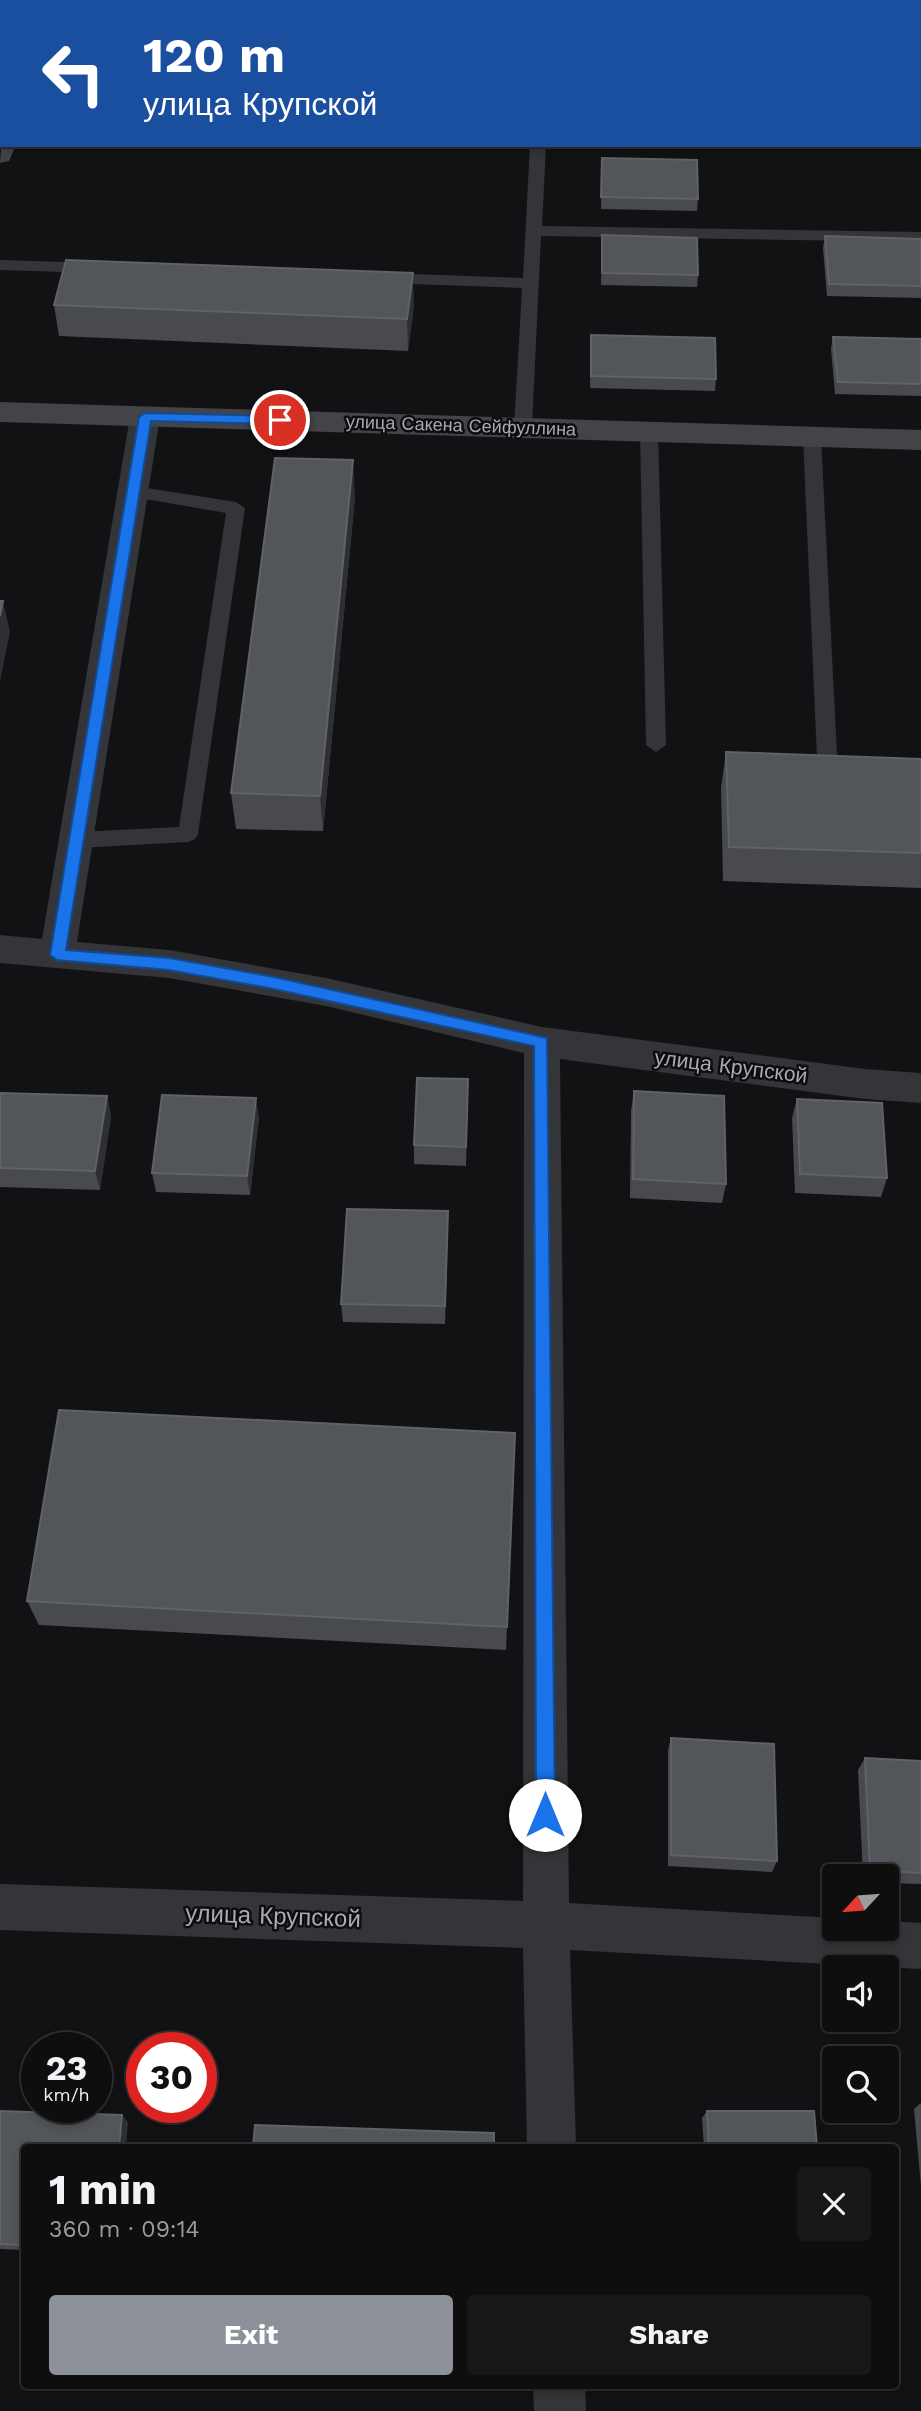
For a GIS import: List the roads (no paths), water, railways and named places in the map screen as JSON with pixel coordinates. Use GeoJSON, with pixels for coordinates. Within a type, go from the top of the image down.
{"type":"FeatureCollection","features":[{"type":"Feature","properties":{"kind":"street","name":"улица Сакена Сейфуллина"},"geometry":{"type":"LineString","coordinates":[[0,412],[921,440]]}},
{"type":"Feature","properties":{"kind":"street"},"geometry":{"type":"LineString","coordinates":[[57,955],[145,417]]}},
{"type":"Feature","properties":{"kind":"street","name":"улица Крупской"},"geometry":{"type":"LineString","coordinates":[[0,949],[169,964],[274,983],[542,1042],[865,1084],[921,1088]]}},
{"type":"Feature","properties":{"kind":"street"},"geometry":{"type":"LineString","coordinates":[[542,1042],[546,1925],[552,2144]]}},
{"type":"Feature","properties":{"kind":"street","name":"улица Крупской"},"geometry":{"type":"LineString","coordinates":[[0,1907],[546,1925],[921,1946]]}},
{"type":"Feature","properties":{"kind":"street"},"geometry":{"type":"LineString","coordinates":[[559,2389],[560,2411]]}},
{"type":"Feature","properties":{"kind":"lane"},"geometry":{"type":"LineString","coordinates":[[523,427],[538,147]]}},
{"type":"Feature","properties":{"kind":"lane"},"geometry":{"type":"LineString","coordinates":[[533,231],[921,237]]}},
{"type":"Feature","properties":{"kind":"lane"},"geometry":{"type":"LineString","coordinates":[[0,265],[112,269]]}},
{"type":"Feature","properties":{"kind":"lane"},"geometry":{"type":"LineString","coordinates":[[363,278],[531,283]]}},
{"type":"Feature","properties":{"kind":"lane"},"geometry":{"type":"LineString","coordinates":[[649,430],[656,745]]}},
{"type":"Feature","properties":{"kind":"lane"},"geometry":{"type":"LineString","coordinates":[[811,437],[828,781],[855,782]]}},
{"type":"Feature","properties":{"kind":"lane"},"geometry":{"type":"LineString","coordinates":[[77,839],[188,834],[236,508],[134,492]]}}]}
